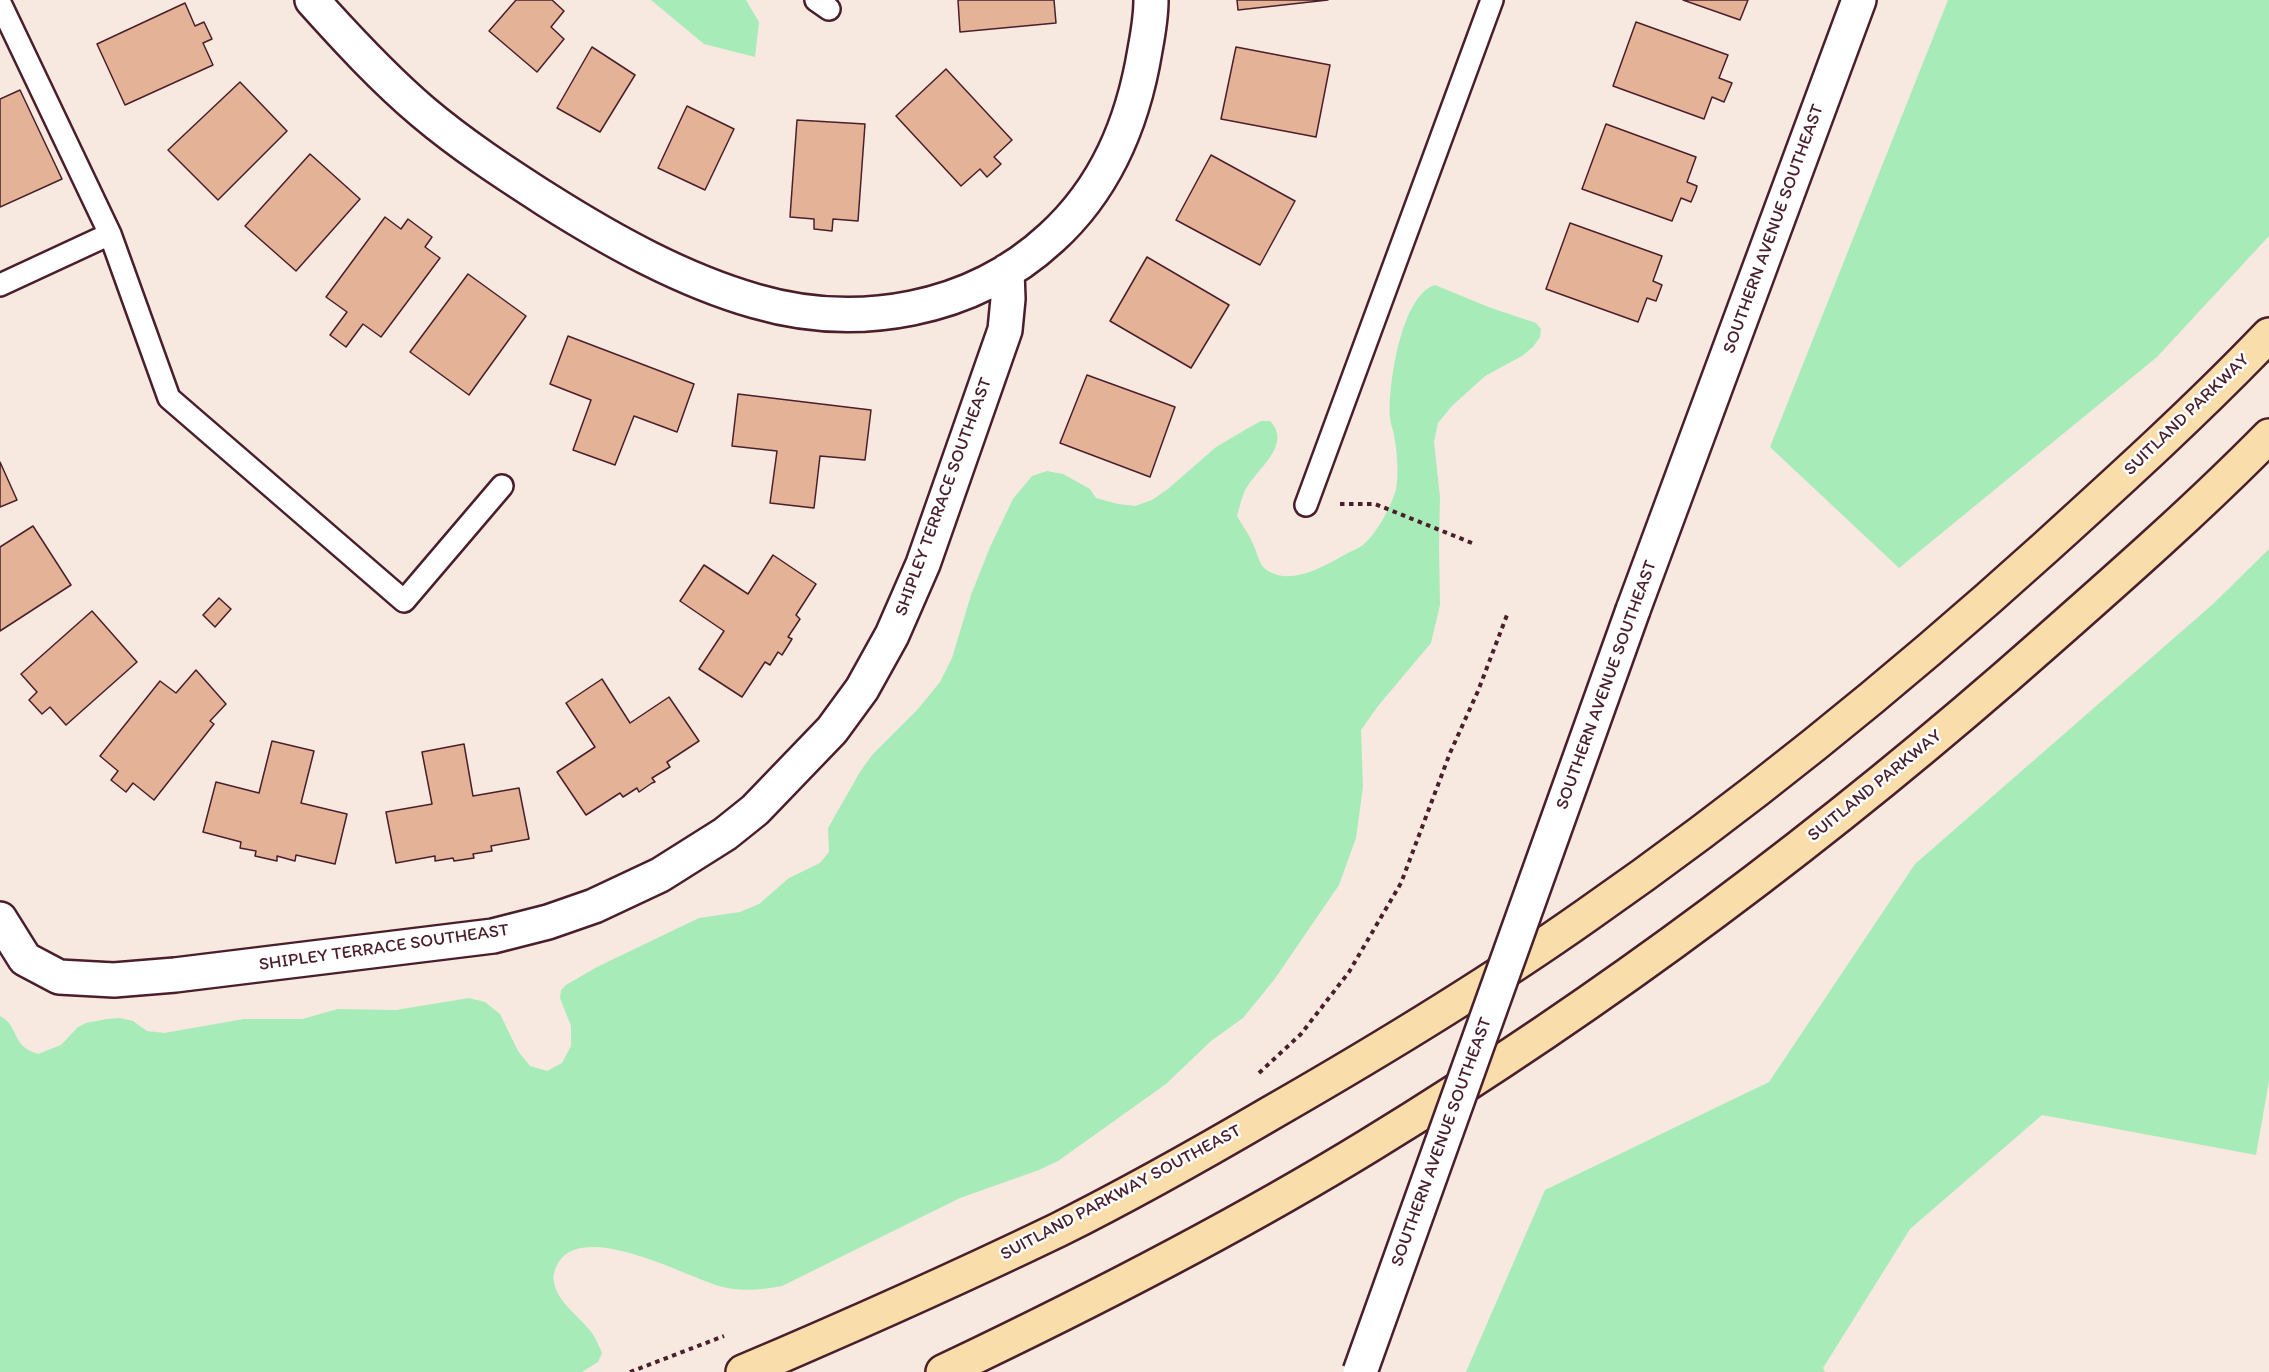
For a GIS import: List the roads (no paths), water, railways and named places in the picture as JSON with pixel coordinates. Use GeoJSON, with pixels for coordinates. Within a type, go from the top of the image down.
{"type":"FeatureCollection","features":[{"type":"Feature","properties":{"kind":"highway","name":"SUITLAND PARKWAY"},"geometry":{"type":"LineString","coordinates":[[1483,985],[1584,918],[1667,858],[1826,735],[2003,585],[2168,435],[2269,335]]}},
{"type":"Feature","properties":{"kind":"highway","name":"SUITLAND PARKWAY"},"geometry":{"type":"LineString","coordinates":[[943,1372],[1056,1318],[1224,1228],[1370,1145],[1448,1096],[1636,968],[1815,836],[2002,681],[2161,539],[2269,436]]}},
{"type":"Feature","properties":{"kind":"highway","name":"SUITLAND PARKWAY SOUTHEAST"},"geometry":{"type":"LineString","coordinates":[[743,1372],[895,1307],[1060,1228],[1200,1154],[1392,1043],[1483,985]]}},
{"type":"Feature","properties":{"kind":"street"},"geometry":{"type":"LineString","coordinates":[[312,0],[406,97],[474,151],[591,228],[697,280],[758,302],[815,313],[868,314],[891,313],[937,303],[992,280],[1028,258],[1059,231],[1087,199],[1119,145],[1140,80],[1151,0]]}},
{"type":"Feature","properties":{"kind":"street","name":"SOUTHERN AVENUE SOUTHEAST"},"geometry":{"type":"LineString","coordinates":[[1360,1372],[1633,610],[1859,0]]}},
{"type":"Feature","properties":{"kind":"street","name":"SHIPLEY TERRACE SOUTHEAST"},"geometry":{"type":"LineString","coordinates":[[12,965],[59,977],[114,980],[175,975],[493,936],[548,922],[594,906],[660,876],[725,834],[768,797],[832,730],[862,689],[892,635],[923,564],[1005,330],[1008,299],[1007,271]]}},
{"type":"Feature","properties":{"kind":"street"},"geometry":{"type":"LineString","coordinates":[[0,920],[12,965]]}},
{"type":"Feature","properties":{"kind":"lane"},"geometry":{"type":"LineString","coordinates":[[1306,506],[1492,0]]}},
{"type":"Feature","properties":{"kind":"lane"},"geometry":{"type":"LineString","coordinates":[[0,3],[110,234],[169,398],[404,601],[502,486]]}},
{"type":"Feature","properties":{"kind":"lane"},"geometry":{"type":"LineString","coordinates":[[0,285],[110,234]]}}]}
